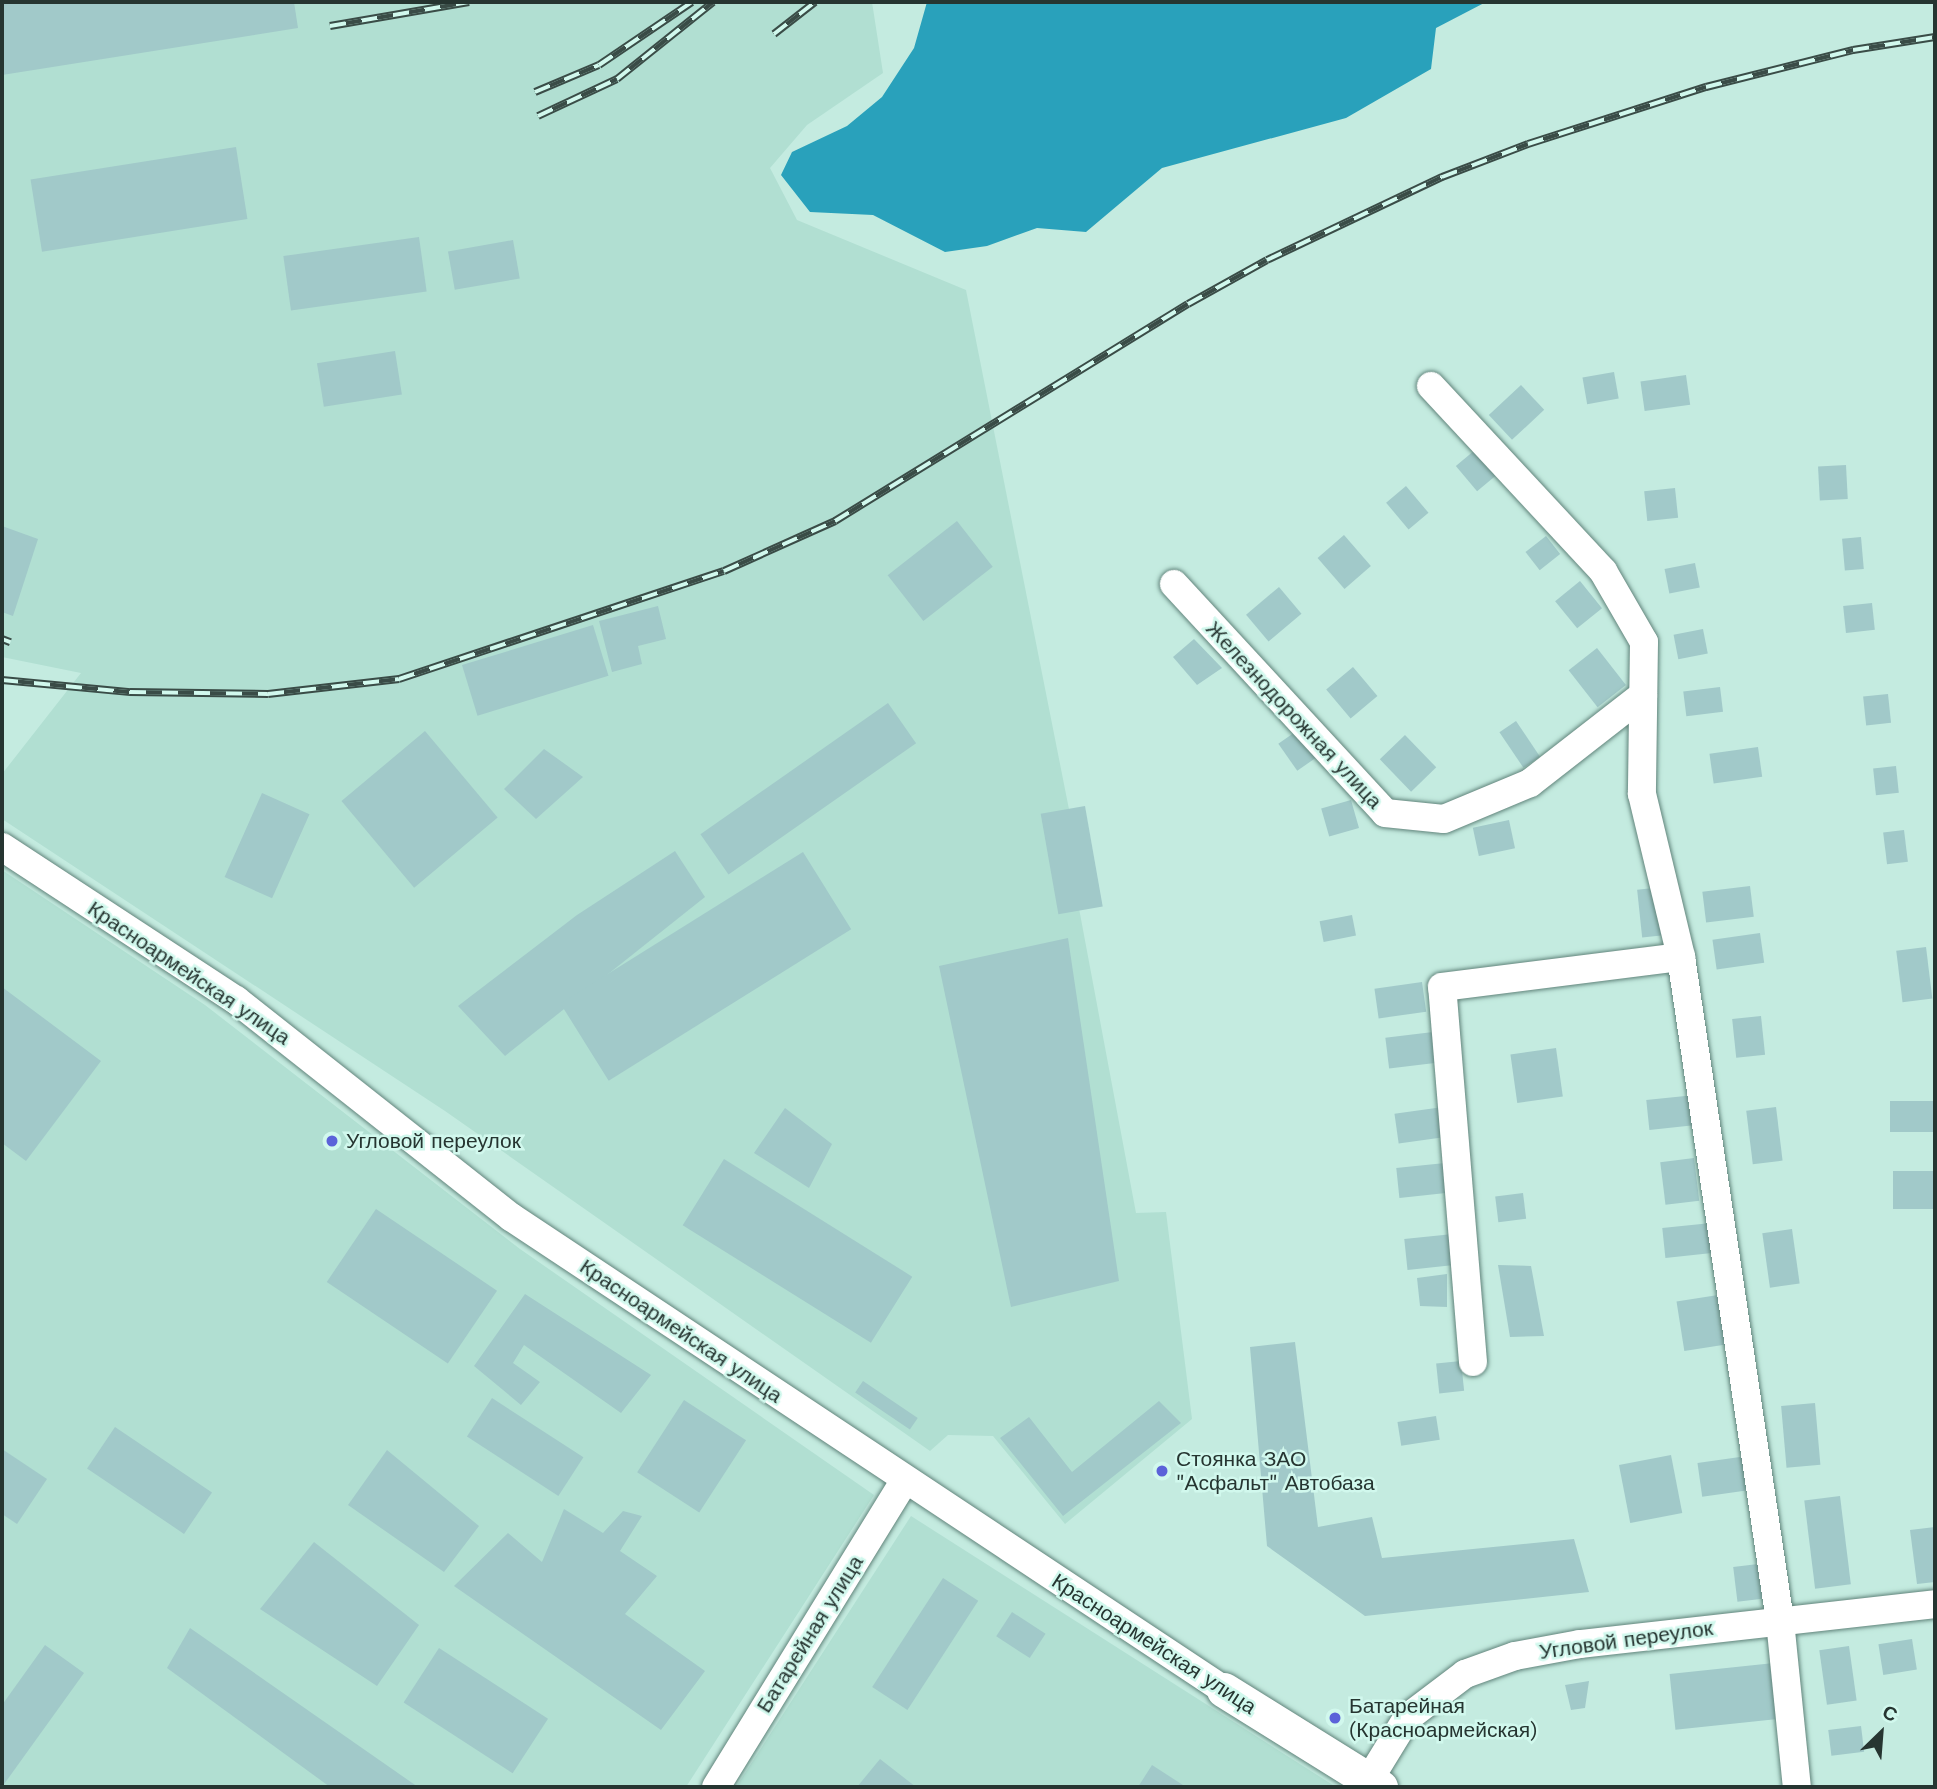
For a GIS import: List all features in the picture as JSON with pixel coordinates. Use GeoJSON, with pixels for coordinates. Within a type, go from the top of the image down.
{"type":"FeatureCollection","features":[{"type":"Feature","properties":{"kind":"street"},"geometry":{"type":"LineString","coordinates":[[1431,386],[1603,571],[1644,642],[1642,794],[1681,957],[1780,1621],[1797,1787]]}},
{"type":"Feature","properties":{"kind":"street","name":"Железнодорожная улица"},"geometry":{"type":"LineString","coordinates":[[1174,583],[1385,813],[1444,819],[1531,783],[1643,695]]}},
{"type":"Feature","properties":{"kind":"street","name":"Красноармейская улица"},"geometry":{"type":"LineString","coordinates":[[2,848],[236,1000],[511,1217],[904,1482],[1224,1690],[1375,1784]]}},
{"type":"Feature","properties":{"kind":"street"},"geometry":{"type":"LineString","coordinates":[[1474,1362],[1442,987],[1681,957]]}},
{"type":"Feature","properties":{"kind":"street","name":"Батарейная улица"},"geometry":{"type":"LineString","coordinates":[[716,1787],[904,1482]]}},
{"type":"Feature","properties":{"kind":"street","name":"Угловой переулок"},"geometry":{"type":"LineString","coordinates":[[1375,1784],[1407,1718],[1465,1674],[1515,1656],[1580,1644],[1935,1604]]}},
{"type":"Feature","properties":{"kind":"shaded area"},"geometry":{"type":"Polygon","coordinates":[[[2,2],[872,2],[883,73],[807,125],[770,168],[797,220],[966,290],[1086,895],[1078,903],[1136,1213],[1166,1212],[1192,1419],[1065,1524],[993,1436],[948,1435],[930,1451],[445,1111],[2,819],[2,774],[81,673],[2,657],[2,2]]]}},
{"type":"Feature","properties":{"kind":"shaded area"},"geometry":{"type":"Polygon","coordinates":[[[2,870],[205,1005],[520,1249],[874,1495],[686,1787],[2,1787],[2,870]]]}},
{"type":"Feature","properties":{"kind":"shaded area"},"geometry":{"type":"Polygon","coordinates":[[[911,1516],[1336,1787],[736,1787],[911,1516]]]}},
{"type":"Feature","properties":{"kind":"water"},"geometry":{"type":"Polygon","coordinates":[[[927,2],[1486,2],[1436,28],[1431,69],[1346,118],[1162,168],[1086,232],[1037,228],[987,246],[945,252],[873,215],[810,212],[781,175],[792,152],[847,126],[882,97],[914,48],[927,2]]]}},
{"type":"Feature","properties":{"kind":"building"},"geometry":{"type":"Polygon","coordinates":[[[2,2],[294,2],[298,28],[2,75],[2,2]]]}},
{"type":"Feature","properties":{"kind":"building"},"geometry":{"type":"Polygon","coordinates":[[[236,147],[247,219],[42,252],[31,180],[236,147]]]}},
{"type":"Feature","properties":{"kind":"building"},"geometry":{"type":"Polygon","coordinates":[[[419,237],[427,291],[291,311],[283,256],[419,237]]]}},
{"type":"Feature","properties":{"kind":"building"},"geometry":{"type":"Polygon","coordinates":[[[513,240],[520,278],[455,290],[448,251],[513,240]]]}},
{"type":"Feature","properties":{"kind":"building"},"geometry":{"type":"Polygon","coordinates":[[[395,351],[402,394],[324,407],[317,363],[395,351]]]}},
{"type":"Feature","properties":{"kind":"building"},"geometry":{"type":"Polygon","coordinates":[[[1614,372],[1619,399],[1587,404],[1582,378],[1614,372]]]}},
{"type":"Feature","properties":{"kind":"building"},"geometry":{"type":"Polygon","coordinates":[[[1686,375],[1690,405],[1645,411],[1640,381],[1686,375]]]}},
{"type":"Feature","properties":{"kind":"building"},"geometry":{"type":"Polygon","coordinates":[[[1521,385],[1544,410],[1512,440],[1489,415],[1521,385]]]}},
{"type":"Feature","properties":{"kind":"building"},"geometry":{"type":"Polygon","coordinates":[[[1475,450],[1496,475],[1477,491],[1456,466],[1475,450]]]}},
{"type":"Feature","properties":{"kind":"building"},"geometry":{"type":"Polygon","coordinates":[[[1846,465],[1848,499],[1820,500],[1818,466],[1846,465]]]}},
{"type":"Feature","properties":{"kind":"building"},"geometry":{"type":"Polygon","coordinates":[[[1406,486],[1428,513],[1409,530],[1386,503],[1406,486]]]}},
{"type":"Feature","properties":{"kind":"building"},"geometry":{"type":"Polygon","coordinates":[[[1675,488],[1678,518],[1647,521],[1644,491],[1675,488]]]}},
{"type":"Feature","properties":{"kind":"building"},"geometry":{"type":"Polygon","coordinates":[[[957,521],[993,567],[923,621],[888,575],[957,521]]]}},
{"type":"Feature","properties":{"kind":"building"},"geometry":{"type":"Polygon","coordinates":[[[2,526],[38,539],[13,616],[2,612],[2,526]]]}},
{"type":"Feature","properties":{"kind":"building"},"geometry":{"type":"Polygon","coordinates":[[[1344,535],[1371,566],[1344,589],[1318,558],[1344,535]]]}},
{"type":"Feature","properties":{"kind":"building"},"geometry":{"type":"Polygon","coordinates":[[[1546,536],[1560,554],[1540,570],[1526,552],[1546,536]]]}},
{"type":"Feature","properties":{"kind":"building"},"geometry":{"type":"Polygon","coordinates":[[[1861,537],[1864,569],[1845,571],[1842,539],[1861,537]]]}},
{"type":"Feature","properties":{"kind":"building"},"geometry":{"type":"Polygon","coordinates":[[[1695,563],[1700,588],[1669,593],[1665,569],[1695,563]]]}},
{"type":"Feature","properties":{"kind":"building"},"geometry":{"type":"Polygon","coordinates":[[[1580,581],[1602,608],[1577,628],[1555,601],[1580,581]]]}},
{"type":"Feature","properties":{"kind":"building"},"geometry":{"type":"Polygon","coordinates":[[[1279,587],[1301,614],[1269,641],[1246,615],[1279,587]]]}},
{"type":"Feature","properties":{"kind":"building"},"geometry":{"type":"Polygon","coordinates":[[[1872,603],[1875,630],[1846,633],[1843,606],[1872,603]]]}},
{"type":"Feature","properties":{"kind":"building"},"geometry":{"type":"Polygon","coordinates":[[[658,606],[666,639],[638,646],[642,664],[612,672],[599,621],[658,606]]]}},
{"type":"Feature","properties":{"kind":"building"},"geometry":{"type":"Polygon","coordinates":[[[593,625],[608,676],[477,716],[462,665],[593,625]]]}},
{"type":"Feature","properties":{"kind":"building"},"geometry":{"type":"Polygon","coordinates":[[[1703,629],[1708,654],[1678,659],[1674,635],[1703,629]]]}},
{"type":"Feature","properties":{"kind":"building"},"geometry":{"type":"Polygon","coordinates":[[[1194,639],[1222,668],[1197,685],[1173,657],[1194,639]]]}},
{"type":"Feature","properties":{"kind":"building"},"geometry":{"type":"Polygon","coordinates":[[[1597,648],[1626,685],[1598,707],[1569,670],[1597,648]]]}},
{"type":"Feature","properties":{"kind":"building"},"geometry":{"type":"Polygon","coordinates":[[[1353,667],[1377,696],[1351,719],[1326,689],[1353,667]]]}},
{"type":"Feature","properties":{"kind":"building"},"geometry":{"type":"Polygon","coordinates":[[[1720,687],[1723,712],[1686,716],[1683,692],[1720,687]]]}},
{"type":"Feature","properties":{"kind":"building"},"geometry":{"type":"Polygon","coordinates":[[[1888,694],[1891,723],[1866,725],[1863,697],[1888,694]]]}},
{"type":"Feature","properties":{"kind":"building"},"geometry":{"type":"Polygon","coordinates":[[[888,703],[916,743],[729,874],[700,834],[888,703]]]}},
{"type":"Feature","properties":{"kind":"building"},"geometry":{"type":"Polygon","coordinates":[[[1516,721],[1540,757],[1523,768],[1499,732],[1516,721]]]}},
{"type":"Feature","properties":{"kind":"building"},"geometry":{"type":"Polygon","coordinates":[[[1298,730],[1317,757],[1297,771],[1278,744],[1298,730]]]}},
{"type":"Feature","properties":{"kind":"building"},"geometry":{"type":"Polygon","coordinates":[[[425,731],[498,818],[414,888],[342,801],[425,731]]]}},
{"type":"Feature","properties":{"kind":"building"},"geometry":{"type":"Polygon","coordinates":[[[1405,735],[1436,767],[1411,792],[1380,759],[1405,735]]]}},
{"type":"Feature","properties":{"kind":"building"},"geometry":{"type":"Polygon","coordinates":[[[1758,747],[1762,777],[1714,784],[1709,754],[1758,747]]]}},
{"type":"Feature","properties":{"kind":"building"},"geometry":{"type":"Polygon","coordinates":[[[544,749],[583,777],[536,819],[504,789],[544,749]]]}},
{"type":"Feature","properties":{"kind":"building"},"geometry":{"type":"Polygon","coordinates":[[[1896,766],[1899,793],[1876,795],[1873,768],[1896,766]]]}},
{"type":"Feature","properties":{"kind":"building"},"geometry":{"type":"Polygon","coordinates":[[[262,793],[310,814],[272,898],[225,877],[262,793]]]}},
{"type":"Feature","properties":{"kind":"building"},"geometry":{"type":"Polygon","coordinates":[[[1351,800],[1359,828],[1329,836],[1321,809],[1351,800]]]}},
{"type":"Feature","properties":{"kind":"building"},"geometry":{"type":"Polygon","coordinates":[[[1085,806],[1103,906],[1058,914],[1041,814],[1085,806]]]}},
{"type":"Feature","properties":{"kind":"building"},"geometry":{"type":"Polygon","coordinates":[[[1509,820],[1515,848],[1479,856],[1473,828],[1509,820]]]}},
{"type":"Feature","properties":{"kind":"building"},"geometry":{"type":"Polygon","coordinates":[[[1904,830],[1908,862],[1887,864],[1883,833],[1904,830]]]}},
{"type":"Feature","properties":{"kind":"building"},"geometry":{"type":"Polygon","coordinates":[[[675,851],[705,897],[505,1056],[458,1006],[577,915],[675,851]]]}},
{"type":"Feature","properties":{"kind":"building"},"geometry":{"type":"Polygon","coordinates":[[[803,852],[851,929],[609,1081],[560,1004],[803,852]]]}},
{"type":"Feature","properties":{"kind":"building"},"geometry":{"type":"Polygon","coordinates":[[[1750,886],[1754,917],[1706,923],[1702,892],[1750,886]]]}},
{"type":"Feature","properties":{"kind":"building"},"geometry":{"type":"Polygon","coordinates":[[[1663,887],[1668,935],[1642,937],[1637,890],[1663,887]]]}},
{"type":"Feature","properties":{"kind":"building"},"geometry":{"type":"Polygon","coordinates":[[[1352,915],[1356,936],[1324,942],[1320,921],[1352,915]]]}},
{"type":"Feature","properties":{"kind":"building"},"geometry":{"type":"Polygon","coordinates":[[[1760,933],[1764,963],[1717,969],[1712,940],[1760,933]]]}},
{"type":"Feature","properties":{"kind":"building"},"geometry":{"type":"Polygon","coordinates":[[[1068,938],[1119,1281],[1011,1307],[939,966],[1068,938]]]}},
{"type":"Feature","properties":{"kind":"building"},"geometry":{"type":"Polygon","coordinates":[[[1926,947],[1932,999],[1903,1002],[1896,951],[1926,947]]]}},
{"type":"Feature","properties":{"kind":"building"},"geometry":{"type":"Polygon","coordinates":[[[1422,982],[1426,1012],[1379,1018],[1374,989],[1422,982]]]}},
{"type":"Feature","properties":{"kind":"building"},"geometry":{"type":"Polygon","coordinates":[[[2,987],[101,1061],[26,1161],[2,1143],[2,987]]]}},
{"type":"Feature","properties":{"kind":"building"},"geometry":{"type":"Polygon","coordinates":[[[1761,1016],[1765,1055],[1736,1058],[1732,1019],[1761,1016]]]}},
{"type":"Feature","properties":{"kind":"building"},"geometry":{"type":"Polygon","coordinates":[[[1433,1032],[1437,1063],[1389,1069],[1385,1038],[1433,1032]]]}},
{"type":"Feature","properties":{"kind":"building"},"geometry":{"type":"Polygon","coordinates":[[[1556,1048],[1563,1097],[1517,1103],[1510,1054],[1556,1048]]]}},
{"type":"Feature","properties":{"kind":"building"},"geometry":{"type":"Polygon","coordinates":[[[1695,1095],[1698,1125],[1649,1130],[1646,1100],[1695,1095]]]}},
{"type":"Feature","properties":{"kind":"building"},"geometry":{"type":"Polygon","coordinates":[[[1890,1101],[1935,1101],[1935,1132],[1890,1132],[1890,1101]]]}},
{"type":"Feature","properties":{"kind":"building"},"geometry":{"type":"Polygon","coordinates":[[[1443,1107],[1447,1137],[1399,1144],[1394,1114],[1443,1107]]]}},
{"type":"Feature","properties":{"kind":"building"},"geometry":{"type":"Polygon","coordinates":[[[1776,1107],[1783,1161],[1753,1164],[1746,1111],[1776,1107]]]}},
{"type":"Feature","properties":{"kind":"building"},"geometry":{"type":"Polygon","coordinates":[[[785,1108],[832,1144],[809,1188],[754,1153],[785,1108]]]}},
{"type":"Feature","properties":{"kind":"building"},"geometry":{"type":"Polygon","coordinates":[[[1694,1158],[1699,1201],[1665,1205],[1660,1162],[1694,1158]]]}},
{"type":"Feature","properties":{"kind":"building"},"geometry":{"type":"Polygon","coordinates":[[[724,1159],[912,1277],[871,1343],[683,1225],[724,1159]]]}},
{"type":"Feature","properties":{"kind":"building"},"geometry":{"type":"Polygon","coordinates":[[[1445,1163],[1448,1193],[1399,1198],[1396,1168],[1445,1163]]]}},
{"type":"Feature","properties":{"kind":"building"},"geometry":{"type":"Polygon","coordinates":[[[1893,1171],[1935,1171],[1935,1209],[1893,1209],[1893,1171]]]}},
{"type":"Feature","properties":{"kind":"building"},"geometry":{"type":"Polygon","coordinates":[[[1523,1193],[1526,1219],[1498,1222],[1495,1196],[1523,1193]]]}},
{"type":"Feature","properties":{"kind":"building"},"geometry":{"type":"Polygon","coordinates":[[[376,1209],[497,1291],[448,1364],[327,1282],[376,1209]]]}},
{"type":"Feature","properties":{"kind":"building"},"geometry":{"type":"Polygon","coordinates":[[[1711,1223],[1714,1253],[1665,1258],[1662,1228],[1711,1223]]]}},
{"type":"Feature","properties":{"kind":"building"},"geometry":{"type":"Polygon","coordinates":[[[1792,1229],[1800,1283],[1770,1288],[1762,1233],[1792,1229]]]}},
{"type":"Feature","properties":{"kind":"building"},"geometry":{"type":"Polygon","coordinates":[[[1453,1234],[1456,1265],[1408,1270],[1404,1239],[1453,1234]]]}},
{"type":"Feature","properties":{"kind":"building"},"geometry":{"type":"Polygon","coordinates":[[[1498,1265],[1531,1266],[1544,1336],[1510,1337],[1498,1265]]]}},
{"type":"Feature","properties":{"kind":"building"},"geometry":{"type":"Polygon","coordinates":[[[1447,1274],[1447,1307],[1420,1306],[1417,1278],[1447,1274]]]}},
{"type":"Feature","properties":{"kind":"building"},"geometry":{"type":"Polygon","coordinates":[[[525,1294],[651,1375],[621,1413],[524,1345],[513,1363],[540,1382],[521,1405],[474,1366],[525,1294]]]}},
{"type":"Feature","properties":{"kind":"building"},"geometry":{"type":"Polygon","coordinates":[[[1718,1295],[1726,1344],[1684,1351],[1677,1302],[1718,1295]]]}},
{"type":"Feature","properties":{"kind":"building"},"geometry":{"type":"Polygon","coordinates":[[[1295,1342],[1318,1527],[1372,1517],[1382,1558],[1574,1539],[1589,1592],[1365,1616],[1267,1546],[1250,1347],[1295,1342]]]}},
{"type":"Feature","properties":{"kind":"building"},"geometry":{"type":"Polygon","coordinates":[[[1461,1361],[1464,1391],[1439,1393],[1436,1364],[1461,1361]]]}},
{"type":"Feature","properties":{"kind":"building"},"geometry":{"type":"Polygon","coordinates":[[[863,1381],[918,1418],[910,1430],[855,1393],[863,1381]]]}},
{"type":"Feature","properties":{"kind":"building"},"geometry":{"type":"Polygon","coordinates":[[[492,1398],[583,1457],[558,1496],[467,1437],[492,1398]]]}},
{"type":"Feature","properties":{"kind":"building"},"geometry":{"type":"Polygon","coordinates":[[[684,1400],[746,1440],[699,1512],[637,1472],[684,1400]]]}},
{"type":"Feature","properties":{"kind":"building"},"geometry":{"type":"Polygon","coordinates":[[[1159,1401],[1181,1423],[1063,1516],[1000,1438],[1029,1417],[1072,1472],[1159,1401]]]}},
{"type":"Feature","properties":{"kind":"building"},"geometry":{"type":"Polygon","coordinates":[[[1815,1403],[1820,1465],[1787,1468],[1781,1406],[1815,1403]]]}},
{"type":"Feature","properties":{"kind":"building"},"geometry":{"type":"Polygon","coordinates":[[[1436,1416],[1440,1440],[1401,1446],[1397,1422],[1436,1416]]]}},
{"type":"Feature","properties":{"kind":"building"},"geometry":{"type":"Polygon","coordinates":[[[115,1427],[212,1492],[184,1534],[87,1468],[115,1427]]]}},
{"type":"Feature","properties":{"kind":"building"},"geometry":{"type":"Polygon","coordinates":[[[2,1449],[47,1479],[17,1524],[2,1514],[2,1449]]]}},
{"type":"Feature","properties":{"kind":"building"},"geometry":{"type":"Polygon","coordinates":[[[387,1450],[479,1526],[444,1572],[348,1505],[387,1450]]]}},
{"type":"Feature","properties":{"kind":"building"},"geometry":{"type":"Polygon","coordinates":[[[1671,1455],[1682,1513],[1630,1523],[1619,1465],[1671,1455]]]}},
{"type":"Feature","properties":{"kind":"building"},"geometry":{"type":"Polygon","coordinates":[[[1747,1456],[1752,1490],[1702,1497],[1697,1463],[1747,1456]]]}},
{"type":"Feature","properties":{"kind":"building"},"geometry":{"type":"Polygon","coordinates":[[[1840,1496],[1851,1584],[1815,1589],[1804,1500],[1840,1496]]]}},
{"type":"Feature","properties":{"kind":"building"},"geometry":{"type":"Polygon","coordinates":[[[564,1509],[603,1533],[623,1511],[642,1516],[620,1551],[657,1576],[625,1614],[705,1671],[661,1730],[454,1586],[508,1533],[542,1562],[564,1509]]]}},
{"type":"Feature","properties":{"kind":"building"},"geometry":{"type":"Polygon","coordinates":[[[1935,1527],[1935,1582],[1917,1584],[1910,1530],[1935,1527]]]}},
{"type":"Feature","properties":{"kind":"building"},"geometry":{"type":"Polygon","coordinates":[[[314,1542],[419,1625],[377,1686],[260,1609],[314,1542]]]}},
{"type":"Feature","properties":{"kind":"building"},"geometry":{"type":"Polygon","coordinates":[[[1758,1564],[1762,1599],[1737,1602],[1733,1567],[1758,1564]]]}},
{"type":"Feature","properties":{"kind":"building"},"geometry":{"type":"Polygon","coordinates":[[[943,1578],[978,1601],[907,1710],[872,1687],[943,1578]]]}},
{"type":"Feature","properties":{"kind":"building"},"geometry":{"type":"Polygon","coordinates":[[[1012,1612],[1046,1634],[1030,1658],[996,1636],[1012,1612]]]}},
{"type":"Feature","properties":{"kind":"building"},"geometry":{"type":"Polygon","coordinates":[[[190,1628],[418,1787],[330,1787],[167,1668],[190,1628]]]}},
{"type":"Feature","properties":{"kind":"building"},"geometry":{"type":"Polygon","coordinates":[[[1912,1639],[1917,1670],[1883,1675],[1878,1644],[1912,1639]]]}},
{"type":"Feature","properties":{"kind":"building"},"geometry":{"type":"Polygon","coordinates":[[[45,1645],[84,1673],[2,1787],[2,1705],[45,1645]]]}},
{"type":"Feature","properties":{"kind":"building"},"geometry":{"type":"Polygon","coordinates":[[[1849,1646],[1857,1700],[1827,1705],[1819,1650],[1849,1646]]]}},
{"type":"Feature","properties":{"kind":"building"},"geometry":{"type":"Polygon","coordinates":[[[439,1648],[548,1719],[513,1773],[404,1703],[439,1648]]]}},
{"type":"Feature","properties":{"kind":"building"},"geometry":{"type":"Polygon","coordinates":[[[1774,1663],[1780,1719],[1675,1730],[1670,1674],[1774,1663]]]}},
{"type":"Feature","properties":{"kind":"building"},"geometry":{"type":"Polygon","coordinates":[[[1589,1681],[1585,1708],[1571,1710],[1565,1685],[1589,1681]]]}},
{"type":"Feature","properties":{"kind":"building"},"geometry":{"type":"Polygon","coordinates":[[[1861,1726],[1864,1752],[1831,1756],[1828,1730],[1861,1726]]]}},
{"type":"Feature","properties":{"kind":"building"},"geometry":{"type":"Polygon","coordinates":[[[880,1759],[916,1787],[857,1787],[880,1759]]]}},
{"type":"Feature","properties":{"kind":"building"},"geometry":{"type":"Polygon","coordinates":[[[1152,1765],[1186,1787],[1138,1787],[1152,1765]]]}},
{"type":"Feature","properties":{"kind":"railway"},"geometry":{"type":"LineString","coordinates":[[330,26],[469,2]]}},
{"type":"Feature","properties":{"kind":"railway"},"geometry":{"type":"LineString","coordinates":[[535,92],[599,65],[692,2]]}},
{"type":"Feature","properties":{"kind":"railway"},"geometry":{"type":"LineString","coordinates":[[538,116],[617,79],[713,2]]}},
{"type":"Feature","properties":{"kind":"railway"},"geometry":{"type":"LineString","coordinates":[[774,34],[815,2]]}},
{"type":"Feature","properties":{"kind":"railway"},"geometry":{"type":"LineString","coordinates":[[2,680],[130,692],[268,694],[399,679],[724,571],[835,521],[1188,304],[1267,260],[1442,177],[1528,144],[1706,87],[1853,50],[1935,37]]}},
{"type":"Feature","properties":{"kind":"railway"},"geometry":{"type":"LineString","coordinates":[[2,639],[10,642]]}},
{"type":"Feature","properties":{"kind":"place","name":"Угловой переулок"},"geometry":{"type":"Point","coordinates":[332,1141]}},
{"type":"Feature","properties":{"kind":"place","name":"Стоянка ЗАО \"Асфальт\" Автобаза"},"geometry":{"type":"Point","coordinates":[1162,1471]}},
{"type":"Feature","properties":{"kind":"place","name":"Батарейная (Красноармейская)"},"geometry":{"type":"Point","coordinates":[1335,1718]}}]}
